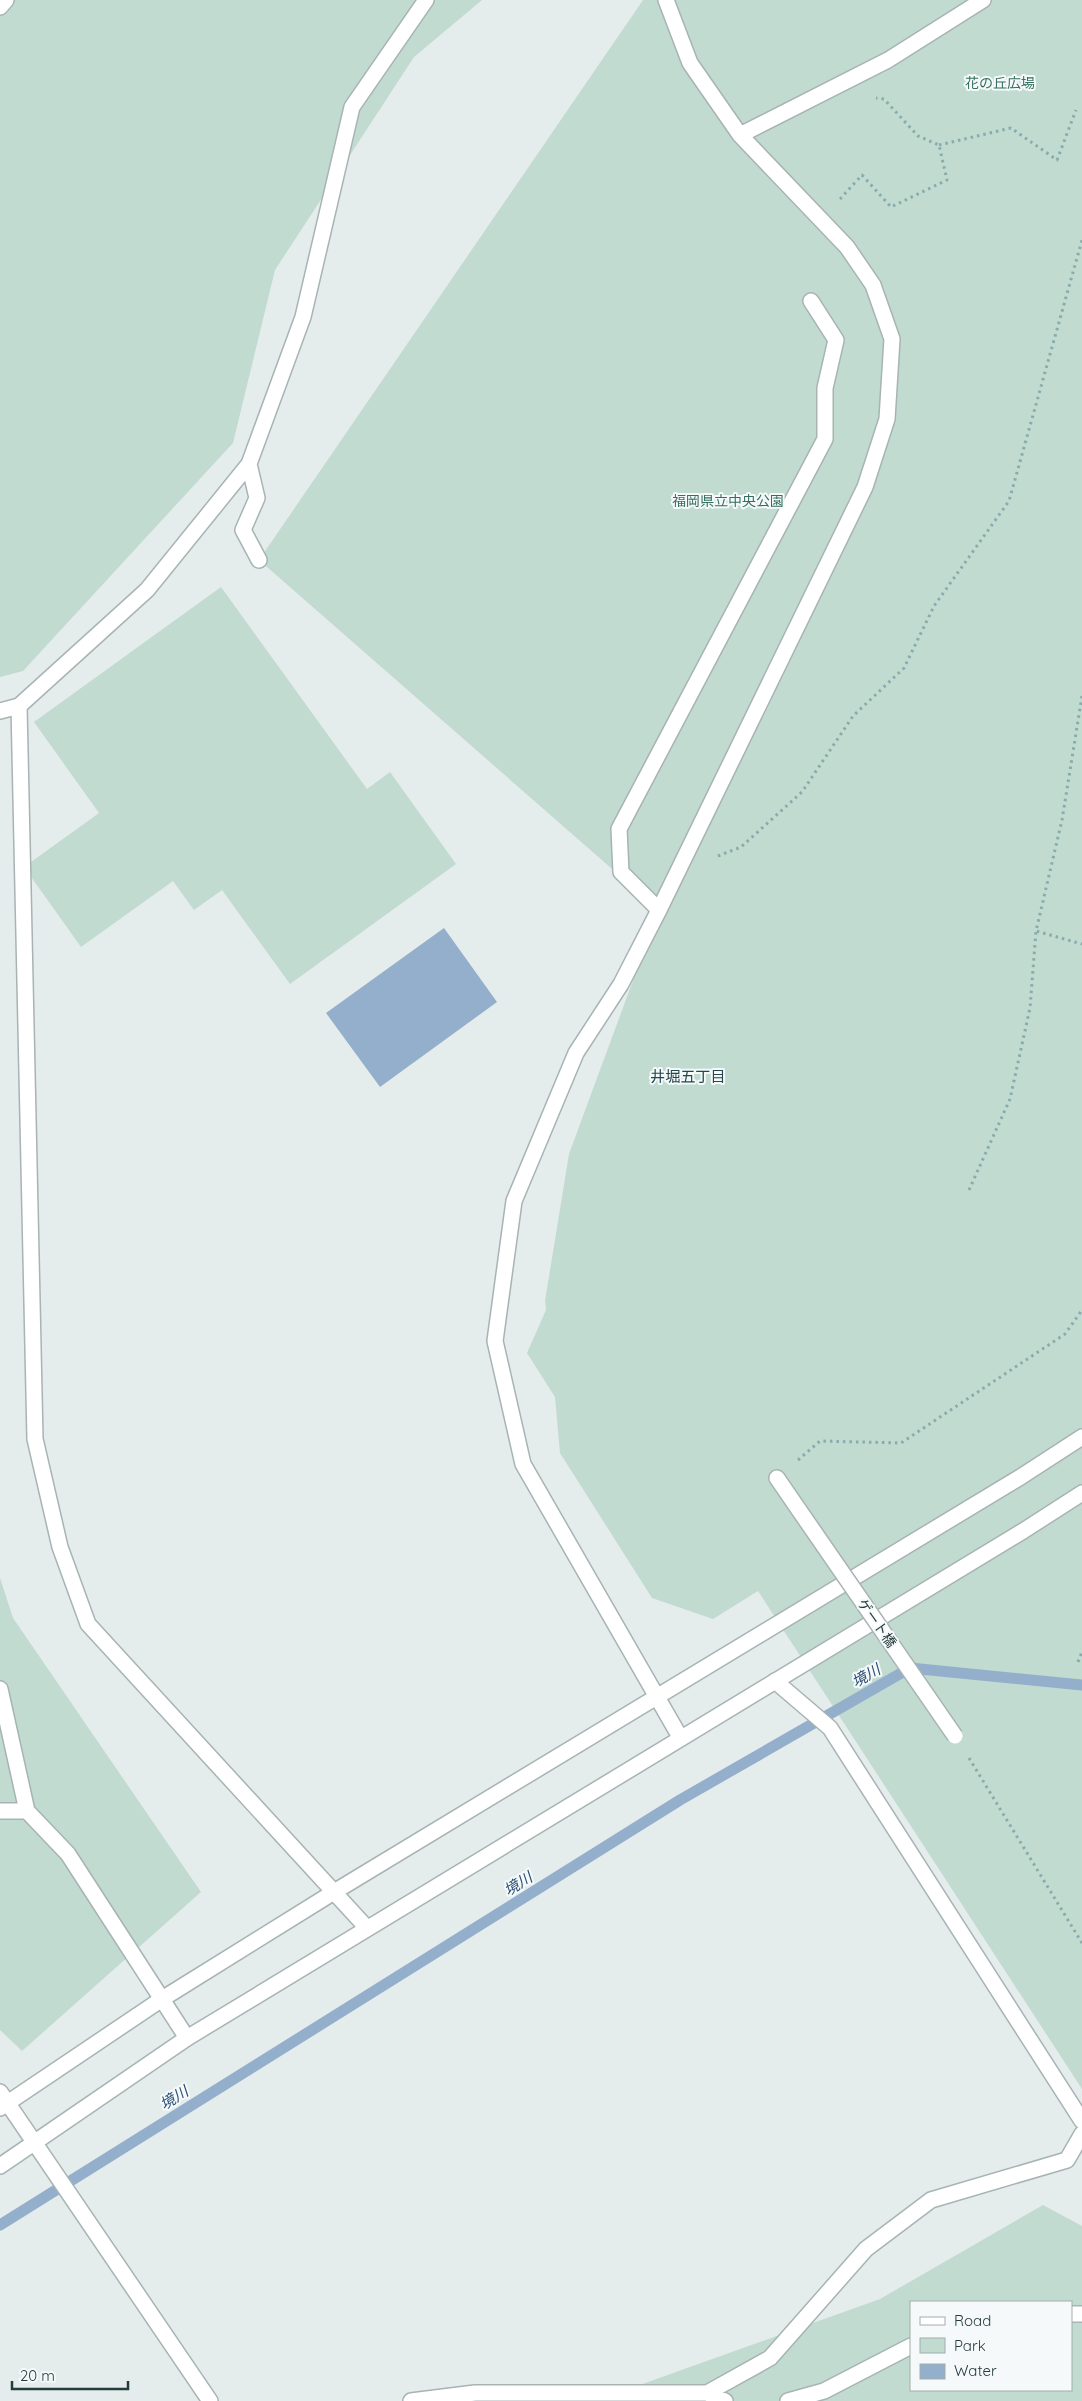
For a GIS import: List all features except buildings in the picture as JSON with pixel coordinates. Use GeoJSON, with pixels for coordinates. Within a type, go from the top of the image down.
{"type":"FeatureCollection","features":[{"type":"Feature","properties":{"kind":"street"},"geometry":{"type":"LineString","coordinates":[[0,8],[6,0]]}},
{"type":"Feature","properties":{"kind":"street"},"geometry":{"type":"LineString","coordinates":[[0,711],[19,706],[147,590],[249,464],[303,317],[352,107],[426,0]]}},
{"type":"Feature","properties":{"kind":"street"},"geometry":{"type":"LineString","coordinates":[[666,0],[690,63],[740,135],[847,247],[873,286],[892,340],[887,419],[865,487],[659,910],[621,984],[576,1053],[514,1200],[495,1341],[522,1464],[680,1737]]}},
{"type":"Feature","properties":{"kind":"street"},"geometry":{"type":"LineString","coordinates":[[740,135],[888,60],[983,0]]}},
{"type":"Feature","properties":{"kind":"street"},"geometry":{"type":"LineString","coordinates":[[659,910],[621,872],[619,829],[825,439],[825,388],[836,340],[811,301]]}},
{"type":"Feature","properties":{"kind":"street"},"geometry":{"type":"LineString","coordinates":[[249,464],[257,498],[243,530],[259,560]]}},
{"type":"Feature","properties":{"kind":"street"},"geometry":{"type":"LineString","coordinates":[[19,706],[35,1440],[60,1547],[88,1624],[367,1928]]}},
{"type":"Feature","properties":{"kind":"street"},"geometry":{"type":"LineString","coordinates":[[210,2401],[34,2142],[3,2101],[334,1892],[1022,1476],[1082,1437]]}},
{"type":"Feature","properties":{"kind":"street","name":"ゲート橋"},"geometry":{"type":"LineString","coordinates":[[777,1478],[955,1736]]}},
{"type":"Feature","properties":{"kind":"street"},"geometry":{"type":"LineString","coordinates":[[0,2166],[187,2038],[1082,1493]]}},
{"type":"Feature","properties":{"kind":"street"},"geometry":{"type":"LineString","coordinates":[[775,1681],[830,1728],[1082,2121]]}},
{"type":"Feature","properties":{"kind":"street"},"geometry":{"type":"LineString","coordinates":[[0,1689],[26,1811],[68,1854],[187,2038]]}},
{"type":"Feature","properties":{"kind":"street"},"geometry":{"type":"LineString","coordinates":[[0,1811],[26,1811]]}},
{"type":"Feature","properties":{"kind":"street"},"geometry":{"type":"LineString","coordinates":[[706,2397],[770,2358],[866,2249],[931,2200],[1067,2160],[1082,2134]]}},
{"type":"Feature","properties":{"kind":"street"},"geometry":{"type":"LineString","coordinates":[[788,2401],[824,2391],[910,2347]]}},
{"type":"Feature","properties":{"kind":"street"},"geometry":{"type":"LineString","coordinates":[[411,2401],[475,2393],[706,2397],[725,2401]]}},
{"type":"Feature","properties":{"kind":"path"},"geometry":{"type":"LineString","coordinates":[[874,98],[884,99],[918,136],[939,145],[1011,128],[1057,160],[1076,110]]}},
{"type":"Feature","properties":{"kind":"path"},"geometry":{"type":"LineString","coordinates":[[821,220],[862,174],[891,207],[947,180],[939,145]]}},
{"type":"Feature","properties":{"kind":"path"},"geometry":{"type":"LineString","coordinates":[[677,872],[741,847],[748,841],[802,792],[852,716],[904,668],[934,606],[1009,501],[1082,240]]}},
{"type":"Feature","properties":{"kind":"path"},"geometry":{"type":"LineString","coordinates":[[969,1190],[1010,1099],[1030,1008],[1036,931],[1062,820],[1082,696]]}},
{"type":"Feature","properties":{"kind":"path"},"geometry":{"type":"LineString","coordinates":[[1036,931],[1082,944]]}},
{"type":"Feature","properties":{"kind":"path"},"geometry":{"type":"LineString","coordinates":[[777,1478],[820,1441],[901,1443],[1065,1334],[1082,1310]]}},
{"type":"Feature","properties":{"kind":"path"},"geometry":{"type":"LineString","coordinates":[[1078,1662],[1082,1652]]}},
{"type":"Feature","properties":{"kind":"path"},"geometry":{"type":"LineString","coordinates":[[955,1736],[1082,1943]]}},
{"type":"Feature","properties":{"kind":"green space"},"geometry":{"type":"Polygon","coordinates":[[[0,0],[482,0],[414,57],[275,270],[233,443],[23,671],[0,677],[0,0]]]}},
{"type":"Feature","properties":{"kind":"green space","name":"福岡県立中央公園"},"geometry":{"type":"Polygon","coordinates":[[[643,0],[1082,0],[1082,2089],[758,1591],[713,1619],[652,1598],[560,1453],[555,1397],[527,1353],[546,1310],[545,1301],[569,1154],[659,910],[259,560],[643,0]]]}},
{"type":"Feature","properties":{"kind":"green space"},"geometry":{"type":"Polygon","coordinates":[[[221,587],[367,789],[390,772],[456,864],[290,984],[222,890],[194,910],[173,881],[81,947],[24,867],[99,813],[34,722],[221,587]]]}},
{"type":"Feature","properties":{"kind":"green space"},"geometry":{"type":"Polygon","coordinates":[[[0,1578],[13,1618],[201,1892],[22,2051],[0,2030],[0,1578]]]}},
{"type":"Feature","properties":{"kind":"green space"},"geometry":{"type":"Polygon","coordinates":[[[1043,2205],[1082,2226],[1082,2401],[595,2401],[880,2299],[1043,2205]]]}},
{"type":"Feature","properties":{"kind":"water"},"geometry":{"type":"Polygon","coordinates":[[[444,928],[497,1002],[380,1087],[326,1013],[444,928]]]}},
{"type":"Feature","properties":{"kind":"waterway","name":"境川"},"geometry":{"type":"LineString","coordinates":[[0,2225],[680,1800],[910,1668],[1082,1685]]}},
{"type":"Feature","properties":{"kind":"district","name":"井堀五丁目"},"geometry":{"type":"Point","coordinates":[688,1077]}},
{"type":"Feature","properties":{"kind":"park label","name":"花の丘広場"},"geometry":{"type":"Point","coordinates":[1000,83]}}]}
